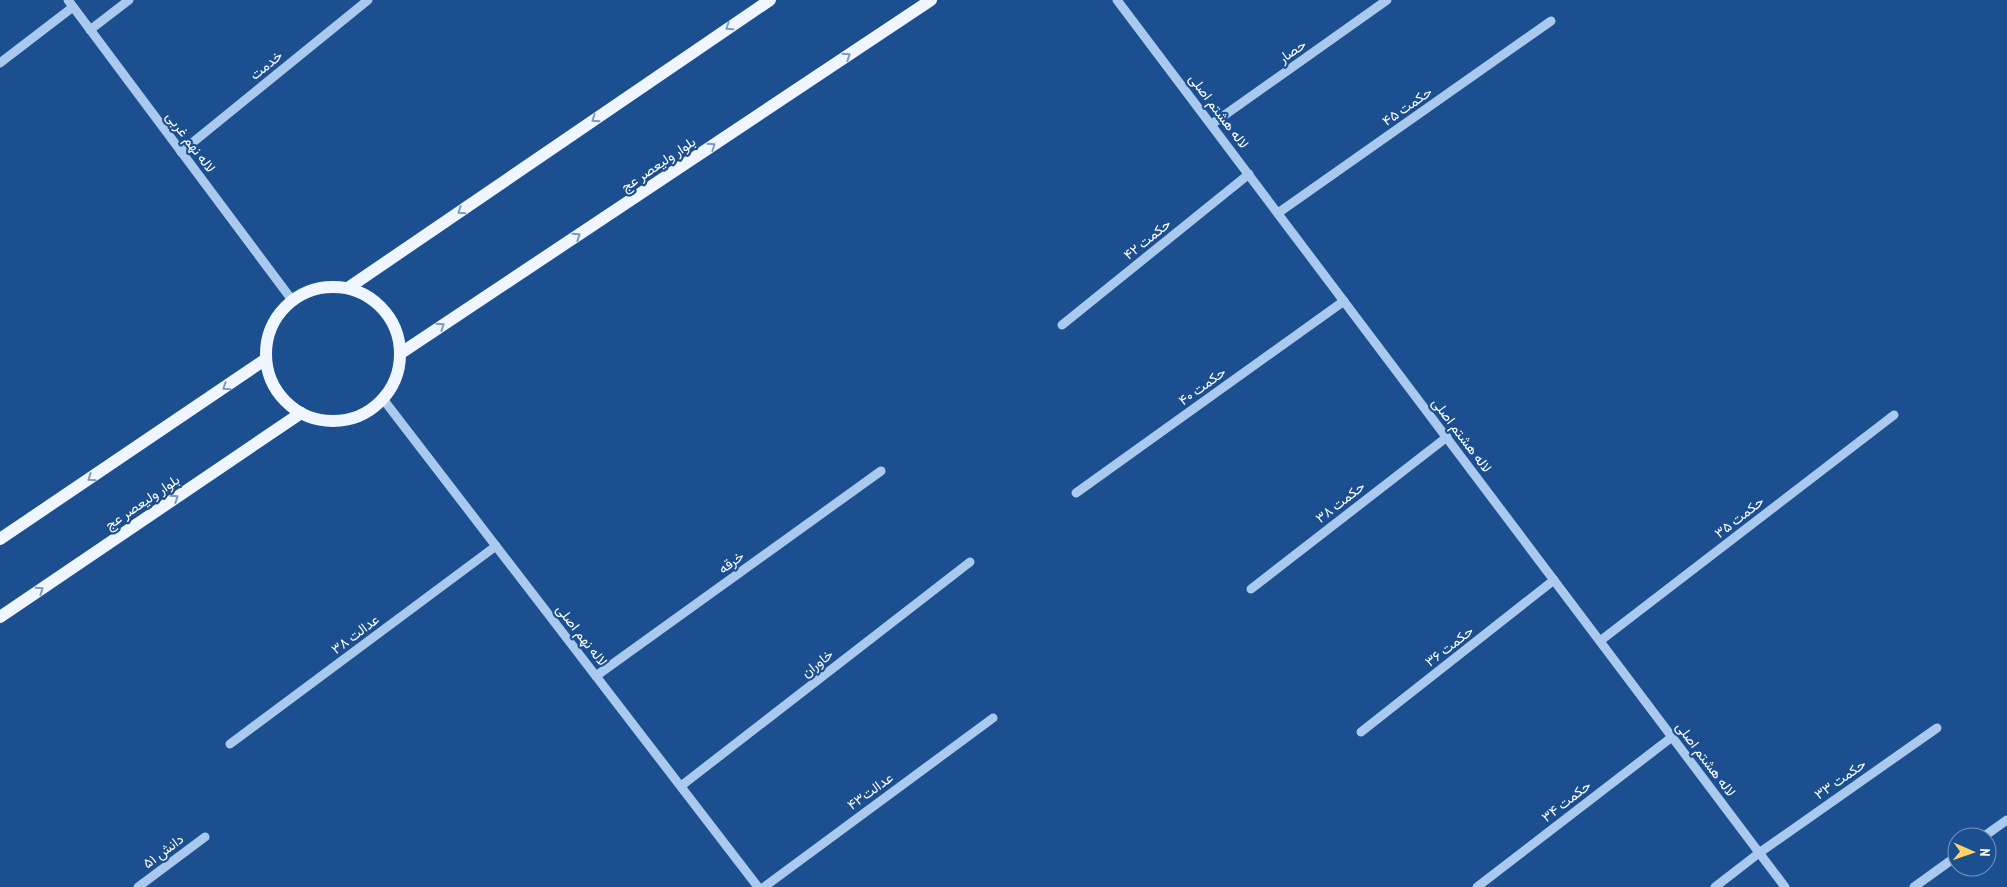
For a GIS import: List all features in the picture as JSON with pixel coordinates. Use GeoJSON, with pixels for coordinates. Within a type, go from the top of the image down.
{"type":"FeatureCollection","features":[{"type":"Feature","properties":{"kind":"main road"},"geometry":{"type":"LineString","coordinates":[[348,288],[770,0]]}},
{"type":"Feature","properties":{"kind":"main road","name":"بلوار ولیعصر عج"},"geometry":{"type":"LineString","coordinates":[[401,353],[931,0]]}},
{"type":"Feature","properties":{"kind":"main road"},"geometry":{"type":"LineString","coordinates":[[332,286],[348,288],[374,299],[390,316],[399,336],[401,353],[395,380],[383,399],[366,413],[344,420],[322,420],[301,413],[284,400],[272,381],[266,360],[268,337],[277,317],[292,300],[311,290],[332,286]]}},
{"type":"Feature","properties":{"kind":"main road"},"geometry":{"type":"LineString","coordinates":[[0,539],[266,360]]}},
{"type":"Feature","properties":{"kind":"main road","name":"بلوار ولیعصر عج"},"geometry":{"type":"LineString","coordinates":[[0,617],[301,413]]}},
{"type":"Feature","properties":{"kind":"street"},"geometry":{"type":"LineString","coordinates":[[90,30],[129,0]]}},
{"type":"Feature","properties":{"kind":"street","name":"خدمت"},"geometry":{"type":"LineString","coordinates":[[181,152],[368,0]]}},
{"type":"Feature","properties":{"kind":"street","name":"لاله هشتم اصلی"},"geometry":{"type":"LineString","coordinates":[[1117,0],[1785,887]]}},
{"type":"Feature","properties":{"kind":"street","name":"حصار"},"geometry":{"type":"LineString","coordinates":[[1212,124],[1387,0]]}},
{"type":"Feature","properties":{"kind":"street"},"geometry":{"type":"LineString","coordinates":[[0,63],[70,4]]}},
{"type":"Feature","properties":{"kind":"street","name":"لاله نهم غربی"},"geometry":{"type":"LineString","coordinates":[[70,4],[292,300]]}},
{"type":"Feature","properties":{"kind":"street","name":"حکمت ۴۵"},"geometry":{"type":"LineString","coordinates":[[1278,213],[1552,21]]}},
{"type":"Feature","properties":{"kind":"street","name":"حکمت ۴۲"},"geometry":{"type":"LineString","coordinates":[[1062,325],[1249,174]]}},
{"type":"Feature","properties":{"kind":"street","name":"حکمت ۴۰"},"geometry":{"type":"LineString","coordinates":[[1076,493],[1344,301]]}},
{"type":"Feature","properties":{"kind":"street","name":"لاله نهم اصلی"},"geometry":{"type":"LineString","coordinates":[[383,399],[758,887]]}},
{"type":"Feature","properties":{"kind":"street","name":"حکمت ۳۵"},"geometry":{"type":"LineString","coordinates":[[1600,641],[1894,415]]}},
{"type":"Feature","properties":{"kind":"street","name":"حکمت ۳۸"},"geometry":{"type":"LineString","coordinates":[[1251,589],[1447,437]]}},
{"type":"Feature","properties":{"kind":"street","name":"خرقه"},"geometry":{"type":"LineString","coordinates":[[596,676],[882,471]]}},
{"type":"Feature","properties":{"kind":"street","name":"عدالت ٣٨"},"geometry":{"type":"LineString","coordinates":[[230,744],[496,546]]}},
{"type":"Feature","properties":{"kind":"street","name":"خاوران"},"geometry":{"type":"LineString","coordinates":[[681,786],[970,562]]}},
{"type":"Feature","properties":{"kind":"street","name":"حکمت ۳۶"},"geometry":{"type":"LineString","coordinates":[[1361,732],[1554,580]]}},
{"type":"Feature","properties":{"kind":"street","name":"عدالت۴۳"},"geometry":{"type":"LineString","coordinates":[[764,887],[993,718]]}},
{"type":"Feature","properties":{"kind":"street","name":"حکمت ۳۳"},"geometry":{"type":"LineString","coordinates":[[1715,887],[1759,853],[1937,728]]}},
{"type":"Feature","properties":{"kind":"street","name":"حکمت ۳۴"},"geometry":{"type":"LineString","coordinates":[[1477,887],[1672,737]]}},
{"type":"Feature","properties":{"kind":"street","name":"دانش ۵۱"},"geometry":{"type":"LineString","coordinates":[[138,887],[205,836]]}},
{"type":"Feature","properties":{"kind":"street"},"geometry":{"type":"LineString","coordinates":[[1914,887],[1947,863]]}}]}
